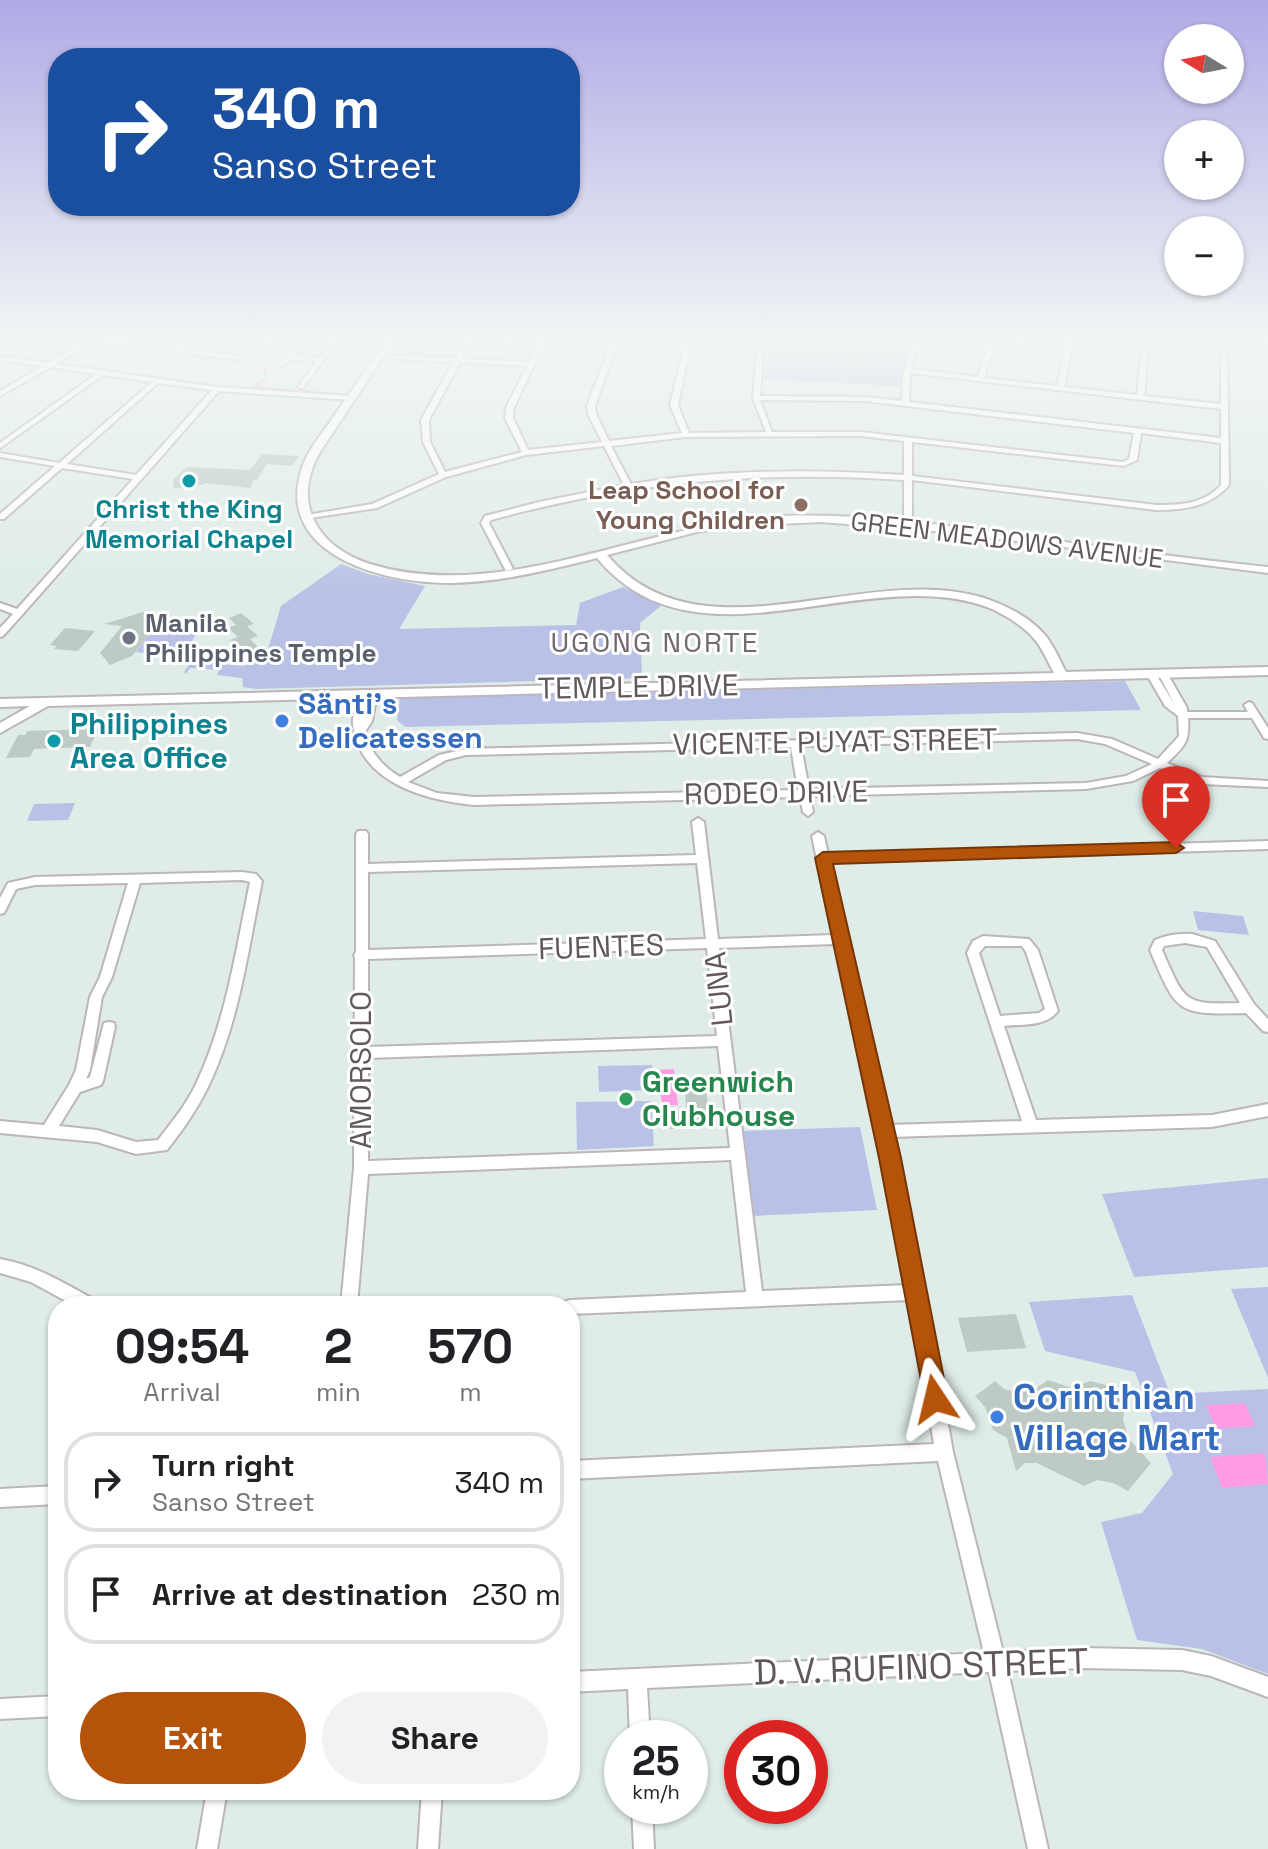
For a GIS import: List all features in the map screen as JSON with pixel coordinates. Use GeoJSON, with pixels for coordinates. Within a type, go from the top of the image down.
{"type":"FeatureCollection","features":[{"type":"Feature","properties":{"kind":"street"},"geometry":{"type":"LineString","coordinates":[[0,446],[30,424]]}},
{"type":"Feature","properties":{"kind":"street"},"geometry":{"type":"LineString","coordinates":[[1,517],[108,424]]}},
{"type":"Feature","properties":{"kind":"street"},"geometry":{"type":"LineString","coordinates":[[0,634],[186,424]]}},
{"type":"Feature","properties":{"kind":"street"},"geometry":{"type":"LineString","coordinates":[[333,424],[306,470],[302,491],[307,517],[389,501],[443,475],[526,453],[607,442],[769,432],[861,434],[1124,464],[1133,460],[1138,430]]}},
{"type":"Feature","properties":{"kind":"street"},"geometry":{"type":"LineString","coordinates":[[425,424],[423,433],[443,475]]}},
{"type":"Feature","properties":{"kind":"street"},"geometry":{"type":"LineString","coordinates":[[512,424],[526,453]]}},
{"type":"Feature","properties":{"kind":"street"},"geometry":{"type":"LineString","coordinates":[[598,424],[629,488]]}},
{"type":"Feature","properties":{"kind":"street"},"geometry":{"type":"LineString","coordinates":[[682,424],[686,435]]}},
{"type":"Feature","properties":{"kind":"street"},"geometry":{"type":"LineString","coordinates":[[766,424],[769,432]]}},
{"type":"Feature","properties":{"kind":"street"},"geometry":{"type":"LineString","coordinates":[[1089,424],[1225,441]]}},
{"type":"Feature","properties":{"kind":"street"},"geometry":{"type":"LineString","coordinates":[[509,569],[485,520],[525,507],[629,488],[775,473],[907,477],[1113,504],[1169,508],[1191,505],[1218,495],[1225,485],[1225,424]]}},
{"type":"Feature","properties":{"kind":"street"},"geometry":{"type":"LineString","coordinates":[[905,523],[908,439]]}},
{"type":"Feature","properties":{"kind":"street"},"geometry":{"type":"LineString","coordinates":[[0,455],[138,478]]}},
{"type":"Feature","properties":{"kind":"street","name":"GREEN MEADOWS AVENUE"},"geometry":{"type":"LineString","coordinates":[[307,517],[316,535],[340,554],[406,577],[489,579],[686,532],[732,524],[828,519],[905,523],[1268,570]]}},
{"type":"Feature","properties":{"kind":"street"},"geometry":{"type":"LineString","coordinates":[[599,553],[633,587],[680,604],[713,610],[770,609],[928,591],[961,594],[999,606],[1032,628],[1047,645],[1062,676]]}},
{"type":"Feature","properties":{"kind":"street"},"geometry":{"type":"LineString","coordinates":[[0,606],[19,613]]}},
{"type":"Feature","properties":{"kind":"street","name":"TEMPLE DRIVE"},"geometry":{"type":"LineString","coordinates":[[4,703],[1268,671]]}},
{"type":"Feature","properties":{"kind":"street"},"geometry":{"type":"LineString","coordinates":[[1158,675],[1168,704],[1182,715],[1251,710],[1268,736]]}},
{"type":"Feature","properties":{"kind":"street","name":"RODEO DRIVE"},"geometry":{"type":"LineString","coordinates":[[367,694],[360,732],[365,752],[372,761],[400,782],[430,795],[474,801],[1086,786],[1122,782],[1162,764]]}},
{"type":"Feature","properties":{"kind":"street"},"geometry":{"type":"LineString","coordinates":[[0,728],[26,712],[67,701]]}},
{"type":"Feature","properties":{"kind":"street"},"geometry":{"type":"LineString","coordinates":[[0,728],[4,703]]}},
{"type":"Feature","properties":{"kind":"street"},"geometry":{"type":"LineString","coordinates":[[1162,764],[1184,736],[1182,715]]}},
{"type":"Feature","properties":{"kind":"street","name":"VICENTE PUYAT STREET"},"geometry":{"type":"LineString","coordinates":[[400,782],[443,757],[466,752],[1091,737],[1118,743],[1206,781],[1268,784]]}},
{"type":"Feature","properties":{"kind":"street"},"geometry":{"type":"LineString","coordinates":[[795,743],[808,812]]}},
{"type":"Feature","properties":{"kind":"street","name":"LUNA"},"geometry":{"type":"LineString","coordinates":[[698,822],[755,1300]]}},
{"type":"Feature","properties":{"kind":"street","name":"AMORSOLO"},"geometry":{"type":"LineString","coordinates":[[350,1296],[361,1168],[362,834]]}},
{"type":"Feature","properties":{"kind":"street"},"geometry":{"type":"LineString","coordinates":[[818,836],[917,1292],[944,1452],[1038,1849]]}},
{"type":"Feature","properties":{"kind":"street"},"geometry":{"type":"LineString","coordinates":[[823,858],[1268,845]]}},
{"type":"Feature","properties":{"kind":"street"},"geometry":{"type":"LineString","coordinates":[[362,868],[703,859]]}},
{"type":"Feature","properties":{"kind":"street"},"geometry":{"type":"LineString","coordinates":[[0,910],[12,886],[35,881],[252,877],[256,881],[220,1039],[207,1078],[174,1134],[162,1146],[136,1148],[97,1136],[0,1127]]}},
{"type":"Feature","properties":{"kind":"street"},"geometry":{"type":"LineString","coordinates":[[49,1130],[83,1070],[96,997],[106,977],[135,879]]}},
{"type":"Feature","properties":{"kind":"street"},"geometry":{"type":"LineString","coordinates":[[1249,1008],[1199,1009],[1186,1006],[1178,998],[1156,950],[1159,943],[1194,938],[1211,944],[1249,1008],[1268,1027]]}},
{"type":"Feature","properties":{"kind":"street","name":"FUENTES"},"geometry":{"type":"LineString","coordinates":[[360,955],[841,939]]}},
{"type":"Feature","properties":{"kind":"street"},"geometry":{"type":"LineString","coordinates":[[996,1021],[1042,1018],[1052,1011],[1032,950],[1025,942],[983,941],[974,948],[973,953],[1031,1127]]}},
{"type":"Feature","properties":{"kind":"street"},"geometry":{"type":"LineString","coordinates":[[75,1088],[96,1081],[109,1027]]}},
{"type":"Feature","properties":{"kind":"street"},"geometry":{"type":"LineString","coordinates":[[362,1053],[724,1041]]}},
{"type":"Feature","properties":{"kind":"street"},"geometry":{"type":"LineString","coordinates":[[884,1131],[1212,1121],[1268,1110]]}},
{"type":"Feature","properties":{"kind":"street"},"geometry":{"type":"LineString","coordinates":[[361,1168],[738,1154]]}},
{"type":"Feature","properties":{"kind":"street"},"geometry":{"type":"LineString","coordinates":[[0,1266],[47,1281],[73,1296]]}},
{"type":"Feature","properties":{"kind":"street"},"geometry":{"type":"LineString","coordinates":[[580,1307],[917,1292]]}},
{"type":"Feature","properties":{"kind":"street"},"geometry":{"type":"LineString","coordinates":[[580,1470],[944,1452]]}},
{"type":"Feature","properties":{"kind":"street"},"geometry":{"type":"LineString","coordinates":[[0,1498],[48,1496]]}},
{"type":"Feature","properties":{"kind":"street","name":"D. V. RUFINO STREET"},"geometry":{"type":"LineString","coordinates":[[580,1682],[1083,1658],[1182,1660],[1211,1666],[1268,1687]]}},
{"type":"Feature","properties":{"kind":"street"},"geometry":{"type":"LineString","coordinates":[[637,1679],[639,1720]]}},
{"type":"Feature","properties":{"kind":"street"},"geometry":{"type":"LineString","coordinates":[[0,1709],[48,1707]]}},
{"type":"Feature","properties":{"kind":"street"},"geometry":{"type":"LineString","coordinates":[[207,1849],[215,1800]]}},
{"type":"Feature","properties":{"kind":"street"},"geometry":{"type":"LineString","coordinates":[[428,1849],[431,1800]]}},
{"type":"Feature","properties":{"kind":"street"},"geometry":{"type":"LineString","coordinates":[[643,1824],[644,1849]]}},
{"type":"Feature","properties":{"kind":"shaded area"},"geometry":{"type":"Polygon","coordinates":[[[341,564],[368,574],[425,586],[399,629],[576,625],[580,603],[623,587],[663,604],[640,623],[642,678],[256,689],[243,687],[242,678],[217,675],[219,670],[190,668],[186,674],[184,672],[192,661],[244,666],[258,657],[266,656],[281,606],[341,564]]]}},
{"type":"Feature","properties":{"kind":"shaded area"},"geometry":{"type":"Polygon","coordinates":[[[175,624],[200,628],[182,657],[136,652],[151,632],[168,633],[175,624]]]}},
{"type":"Feature","properties":{"kind":"shaded area"},"geometry":{"type":"Polygon","coordinates":[[[1125,681],[1141,710],[405,727],[397,720],[400,698],[1125,681]]]}},
{"type":"Feature","properties":{"kind":"shaded area"},"geometry":{"type":"Polygon","coordinates":[[[75,803],[68,820],[27,821],[34,804],[75,803]]]}},
{"type":"Feature","properties":{"kind":"shaded area"},"geometry":{"type":"Polygon","coordinates":[[[1193,911],[1243,916],[1249,935],[1198,930],[1193,911]]]}},
{"type":"Feature","properties":{"kind":"shaded area"},"geometry":{"type":"Polygon","coordinates":[[[652,1065],[653,1090],[599,1092],[598,1066],[652,1065]]]}},
{"type":"Feature","properties":{"kind":"shaded area"},"geometry":{"type":"Polygon","coordinates":[[[674,1069],[678,1105],[662,1106],[658,1070],[674,1069]]]}},
{"type":"Feature","properties":{"kind":"shaded area"},"geometry":{"type":"Polygon","coordinates":[[[651,1101],[654,1146],[577,1150],[576,1102],[651,1101]]]}},
{"type":"Feature","properties":{"kind":"shaded area"},"geometry":{"type":"Polygon","coordinates":[[[860,1127],[877,1210],[754,1216],[743,1131],[860,1127]]]}},
{"type":"Feature","properties":{"kind":"shaded area"},"geometry":{"type":"Polygon","coordinates":[[[1268,1178],[1268,1267],[1134,1277],[1102,1194],[1268,1178]]]}},
{"type":"Feature","properties":{"kind":"shaded area"},"geometry":{"type":"Polygon","coordinates":[[[1268,1287],[1268,1378],[1231,1289],[1268,1287]]]}},
{"type":"Feature","properties":{"kind":"shaded area"},"geometry":{"type":"Polygon","coordinates":[[[1132,1295],[1170,1394],[1268,1389],[1268,1674],[1202,1649],[1137,1640],[1101,1522],[1142,1513],[1173,1474],[1135,1372],[1045,1351],[1029,1302],[1132,1295]]]}},
{"type":"Feature","properties":{"kind":"shaded area"},"geometry":{"type":"Polygon","coordinates":[[[1245,1403],[1255,1426],[1216,1429],[1206,1405],[1245,1403]]]}},
{"type":"Feature","properties":{"kind":"shaded area"},"geometry":{"type":"Polygon","coordinates":[[[1265,1453],[1268,1484],[1222,1488],[1210,1457],[1265,1453]]]}},
{"type":"Feature","properties":{"kind":"building"},"geometry":{"type":"Polygon","coordinates":[[[262,454],[299,456],[292,466],[267,464],[257,480],[253,480],[251,488],[206,483],[192,488],[174,488],[173,480],[187,467],[250,470],[262,454]]]}},
{"type":"Feature","properties":{"kind":"building","name":"Manila Philippines Temple"},"geometry":{"type":"Polygon","coordinates":[[[150,610],[166,632],[152,631],[132,656],[110,665],[100,653],[122,626],[104,624],[150,610]]]}},
{"type":"Feature","properties":{"kind":"building"},"geometry":{"type":"Polygon","coordinates":[[[241,613],[254,624],[247,626],[258,636],[250,639],[261,650],[246,656],[230,640],[238,637],[228,628],[236,625],[229,618],[241,613]]]}},
{"type":"Feature","properties":{"kind":"building"},"geometry":{"type":"Polygon","coordinates":[[[65,628],[95,631],[78,651],[54,649],[57,646],[50,645],[65,628]]]}},
{"type":"Feature","properties":{"kind":"building","name":"Philippines Area Office"},"geometry":{"type":"Polygon","coordinates":[[[98,729],[90,747],[34,749],[30,757],[6,758],[18,735],[25,735],[27,731],[98,729]]]}},
{"type":"Feature","properties":{"kind":"building","name":"Greenwich Clubhouse"},"geometry":{"type":"Polygon","coordinates":[[[685,1082],[705,1082],[710,1119],[703,1128],[663,1129],[663,1110],[686,1109],[685,1082]]]}},
{"type":"Feature","properties":{"kind":"building"},"geometry":{"type":"Polygon","coordinates":[[[1016,1314],[1026,1348],[967,1352],[958,1318],[1016,1314]]]}},
{"type":"Feature","properties":{"kind":"building"},"geometry":{"type":"Polygon","coordinates":[[[1048,1380],[1072,1388],[1090,1381],[1127,1390],[1123,1420],[1129,1439],[1151,1463],[1128,1491],[1113,1483],[1097,1480],[1084,1486],[1037,1463],[1025,1463],[1016,1471],[1007,1438],[993,1430],[985,1407],[975,1396],[995,1381],[1004,1389],[1019,1393],[1035,1389],[1048,1380]]]}},
{"type":"Feature","properties":{"kind":"place","name":"Christ the King Memorial Chapel"},"geometry":{"type":"Point","coordinates":[189,481]}},
{"type":"Feature","properties":{"kind":"place","name":"Leap School for Young Children"},"geometry":{"type":"Point","coordinates":[801,505]}},
{"type":"Feature","properties":{"kind":"place","name":"Manila Philippines Temple"},"geometry":{"type":"Point","coordinates":[129,638]}},
{"type":"Feature","properties":{"kind":"place","name":"Sänti's Delicatessen"},"geometry":{"type":"Point","coordinates":[282,721]}},
{"type":"Feature","properties":{"kind":"place","name":"Philippines Area Office"},"geometry":{"type":"Point","coordinates":[54,741]}},
{"type":"Feature","properties":{"kind":"place","name":"Greenwich Clubhouse"},"geometry":{"type":"Point","coordinates":[626,1099]}},
{"type":"Feature","properties":{"kind":"place","name":"Corinthian Village Mart"},"geometry":{"type":"Point","coordinates":[997,1417]}},
{"type":"Feature","properties":{"kind":"district","name":"UGONG NORTE"},"geometry":{"type":"Point","coordinates":[655,642]}},
{"type":"Feature","properties":{"kind":"route"},"geometry":{"type":"LineString","coordinates":[[935,1399],[890,1158],[823,858],[1176,848]]}}]}
